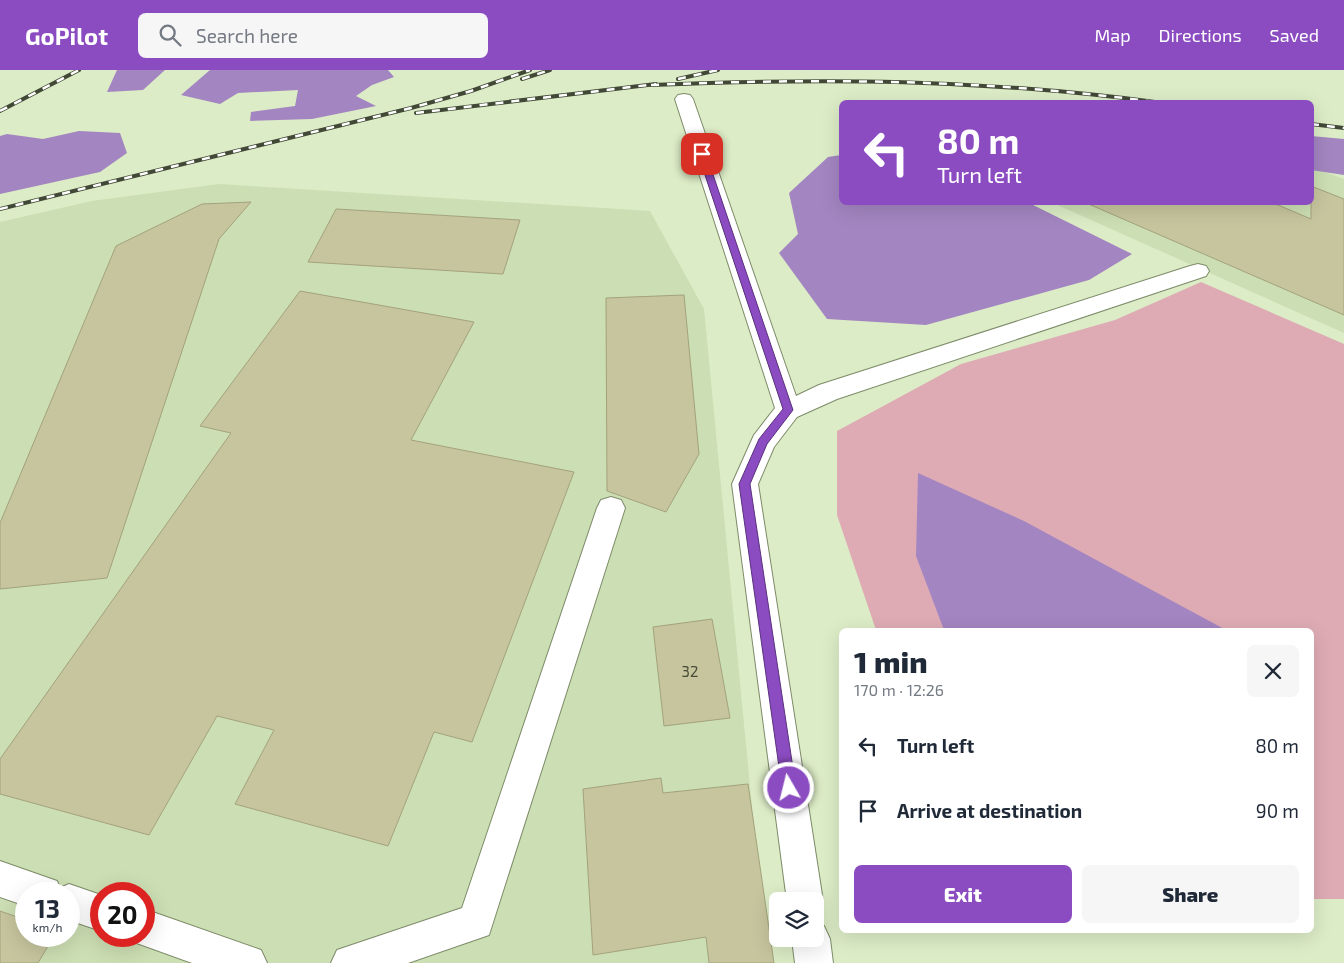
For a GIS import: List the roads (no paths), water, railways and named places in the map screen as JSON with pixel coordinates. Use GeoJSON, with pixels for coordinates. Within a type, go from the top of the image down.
{"type":"FeatureCollection","features":[{"type":"Feature","properties":{"kind":"lane"},"geometry":{"type":"LineString","coordinates":[[684,99],[788,410]]}},
{"type":"Feature","properties":{"kind":"lane"},"geometry":{"type":"LineString","coordinates":[[804,892],[745,484],[763,442],[788,410],[828,392],[1198,271]]}},
{"type":"Feature","properties":{"kind":"lane"},"geometry":{"type":"LineString","coordinates":[[350,963],[476,922],[611,508]]}},
{"type":"Feature","properties":{"kind":"lane"},"geometry":{"type":"LineString","coordinates":[[0,879],[15,884]]}},
{"type":"Feature","properties":{"kind":"lane"},"geometry":{"type":"LineString","coordinates":[[155,932],[248,963]]}},
{"type":"Feature","properties":{"kind":"lane"},"geometry":{"type":"LineString","coordinates":[[812,947],[814,963]]}},
{"type":"Feature","properties":{"kind":"railway"},"geometry":{"type":"LineString","coordinates":[[0,111],[79,70]]}},
{"type":"Feature","properties":{"kind":"railway"},"geometry":{"type":"LineString","coordinates":[[0,209],[411,108],[471,91],[530,70]]}},
{"type":"Feature","properties":{"kind":"railway"},"geometry":{"type":"LineString","coordinates":[[522,79],[550,70]]}},
{"type":"Feature","properties":{"kind":"railway"},"geometry":{"type":"LineString","coordinates":[[678,79],[718,70]]}},
{"type":"Feature","properties":{"kind":"railway"},"geometry":{"type":"LineString","coordinates":[[651,85],[778,81],[903,82],[1028,89],[1139,100]]}},
{"type":"Feature","properties":{"kind":"railway"},"geometry":{"type":"LineString","coordinates":[[416,113],[656,84]]}},
{"type":"Feature","properties":{"kind":"railway"},"geometry":{"type":"LineString","coordinates":[[1314,124],[1344,128]]}}]}
